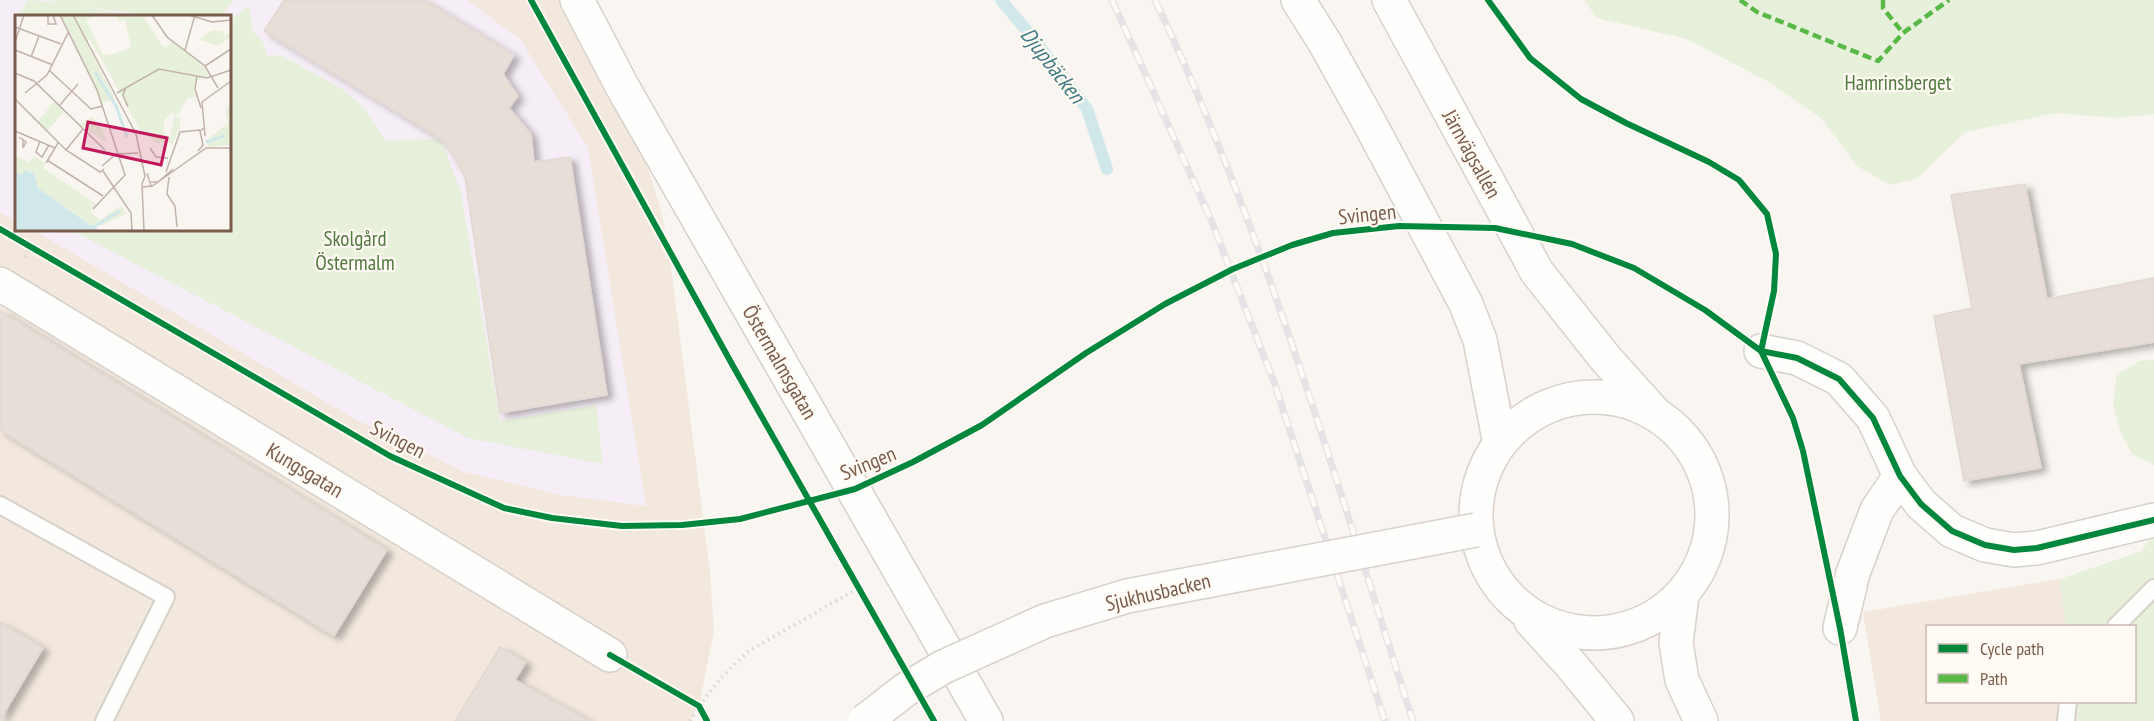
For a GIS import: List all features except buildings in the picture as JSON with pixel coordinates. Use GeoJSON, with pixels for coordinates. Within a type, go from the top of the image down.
{"type":"FeatureCollection","features":[{"type":"Feature","properties":{"kind":"street","name":"Östermalmsgatan"},"geometry":{"type":"LineString","coordinates":[[577,0],[623,88],[986,721]]}},
{"type":"Feature","properties":{"kind":"street"},"geometry":{"type":"LineString","coordinates":[[1298,0],[1369,122],[1466,304],[1480,340],[1500,444]]}},
{"type":"Feature","properties":{"kind":"street","name":"Järnvägsallén"},"geometry":{"type":"LineString","coordinates":[[1389,0],[1537,272],[1606,359],[1655,414]]}},
{"type":"Feature","properties":{"kind":"street","name":"Kungsgatan"},"geometry":{"type":"LineString","coordinates":[[0,284],[610,655]]}},
{"type":"Feature","properties":{"kind":"street"},"geometry":{"type":"LineString","coordinates":[[1761,351],[1797,358],[1839,379],[1873,418],[1900,476],[1921,504],[1952,531],[1985,545],[2014,550],[2037,548],[2154,520]]}},
{"type":"Feature","properties":{"kind":"street"},"geometry":{"type":"LineString","coordinates":[[1520,608],[1565,631],[1598,634],[1633,628],[1659,615],[1682,595],[1702,565],[1712,532],[1710,492],[1699,461],[1678,432],[1655,414],[1614,399],[1577,398],[1545,407],[1521,422],[1500,444],[1486,467],[1477,497],[1476,530],[1487,566],[1507,596],[1572,666],[1617,721]]}},
{"type":"Feature","properties":{"kind":"street"},"geometry":{"type":"LineString","coordinates":[[1840,627],[1853,573],[1876,510],[1900,476]]}},
{"type":"Feature","properties":{"kind":"street","name":"Sjukhusbacken"},"geometry":{"type":"LineString","coordinates":[[865,721],[905,690],[943,667],[1045,621],[1127,596],[1476,530]]}},
{"type":"Feature","properties":{"kind":"street"},"geometry":{"type":"LineString","coordinates":[[1682,595],[1676,643],[1682,680],[1701,721]]}},
{"type":"Feature","properties":{"kind":"lane"},"geometry":{"type":"LineString","coordinates":[[0,505],[166,597],[104,721]]}},
{"type":"Feature","properties":{"kind":"lane"},"geometry":{"type":"LineString","coordinates":[[2118,625],[2154,588]]}},
{"type":"Feature","properties":{"kind":"lane"},"geometry":{"type":"LineString","coordinates":[[2066,721],[2068,703]]}},
{"type":"Feature","properties":{"kind":"path"},"geometry":{"type":"LineString","coordinates":[[21,241],[37,250]]}},
{"type":"Feature","properties":{"kind":"path"},"geometry":{"type":"LineString","coordinates":[[853,578],[865,598]]}},
{"type":"Feature","properties":{"kind":"path"},"geometry":{"type":"LineString","coordinates":[[690,721],[721,678],[747,652],[859,588]]}},
{"type":"Feature","properties":{"kind":"path"},"geometry":{"type":"LineString","coordinates":[[689,700],[699,706],[703,713]]}},
{"type":"Feature","properties":{"kind":"shaded area"},"geometry":{"type":"Polygon","coordinates":[[[0,0],[577,0],[623,88],[662,214],[671,267],[710,572],[714,632],[699,706],[690,721],[0,721],[0,0]]]}},
{"type":"Feature","properties":{"kind":"shaded area"},"geometry":{"type":"Polygon","coordinates":[[[0,0],[467,0],[520,39],[588,148],[646,506],[560,495],[464,472],[353,418],[35,231],[231,231],[231,15],[15,15],[15,220],[0,213],[0,0]]]}},
{"type":"Feature","properties":{"kind":"shaded area"},"geometry":{"type":"Polygon","coordinates":[[[2060,579],[2066,625],[1926,625],[1926,703],[2076,703],[2078,721],[1881,721],[1863,612],[2060,579]]]}},
{"type":"Feature","properties":{"kind":"green space"},"geometry":{"type":"Polygon","coordinates":[[[27,0],[54,2],[52,0],[233,0],[223,15],[143,15],[70,4],[129,15],[19,15],[27,0]]]}},
{"type":"Feature","properties":{"kind":"green space","name":"Hamrinsberget"},"geometry":{"type":"Polygon","coordinates":[[[1584,0],[2154,0],[2154,114],[2118,118],[2055,113],[1965,132],[1917,179],[1889,185],[1857,166],[1821,118],[1767,81],[1687,39],[1597,18],[1584,0]]]}},
{"type":"Feature","properties":{"kind":"green space","name":"Skolgård Östermalm"},"geometry":{"type":"Polygon","coordinates":[[[249,5],[253,32],[261,38],[268,56],[281,55],[344,90],[366,110],[385,140],[441,139],[461,193],[500,421],[596,405],[603,464],[468,438],[73,231],[231,231],[231,20],[249,5]]]}},
{"type":"Feature","properties":{"kind":"green space"},"geometry":{"type":"Polygon","coordinates":[[[2154,360],[2154,465],[2132,454],[2120,431],[2113,403],[2117,375],[2139,361],[2154,360]]]}},
{"type":"Feature","properties":{"kind":"green space"},"geometry":{"type":"Polygon","coordinates":[[[2154,530],[2154,721],[2078,721],[2076,703],[2136,703],[2136,625],[2066,625],[2060,579],[2142,551],[2154,530]]]}},
{"type":"Feature","properties":{"kind":"waterway","name":"Djupbäcken"},"geometry":{"type":"LineString","coordinates":[[1001,0],[1087,109],[1107,169]]}},
{"type":"Feature","properties":{"kind":"railway"},"geometry":{"type":"LineString","coordinates":[[1112,0],[1211,220],[1274,382],[1385,721]]}},
{"type":"Feature","properties":{"kind":"railway"},"geometry":{"type":"LineString","coordinates":[[1155,0],[1231,176],[1264,266],[1326,447],[1413,721]]}},
{"type":"Feature","properties":{"kind":"marked path"},"geometry":{"type":"LineString","coordinates":[[1740,0],[1757,12],[1878,61],[1903,33],[1949,0]]}},
{"type":"Feature","properties":{"kind":"marked path"},"geometry":{"type":"LineString","coordinates":[[1883,0],[1883,8],[1903,33]]}},
{"type":"Feature","properties":{"kind":"cycle path"},"geometry":{"type":"LineString","coordinates":[[531,0],[733,366],[934,721]]}},
{"type":"Feature","properties":{"kind":"cycle path"},"geometry":{"type":"LineString","coordinates":[[1488,0],[1530,58],[1581,99],[1709,162],[1739,180],[1767,214],[1776,254],[1774,291],[1761,351],[1793,418],[1803,451],[1840,628],[1856,721]]}},
{"type":"Feature","properties":{"kind":"cycle path","name":"Svingen"},"geometry":{"type":"LineString","coordinates":[[0,229],[390,456],[504,508],[552,518],[622,526],[682,525],[740,519],[855,489],[913,462],[982,425],[1086,353],[1165,304],[1233,269],[1292,245],[1333,233],[1399,226],[1495,228],[1572,244],[1634,268],[1705,310],[1761,351],[1797,358],[1839,379],[1873,418],[1900,476],[1921,504],[1952,531],[1985,545],[2014,550],[2037,548],[2154,520]]}},
{"type":"Feature","properties":{"kind":"cycle path"},"geometry":{"type":"LineString","coordinates":[[610,655],[699,706],[707,721]]}}]}
